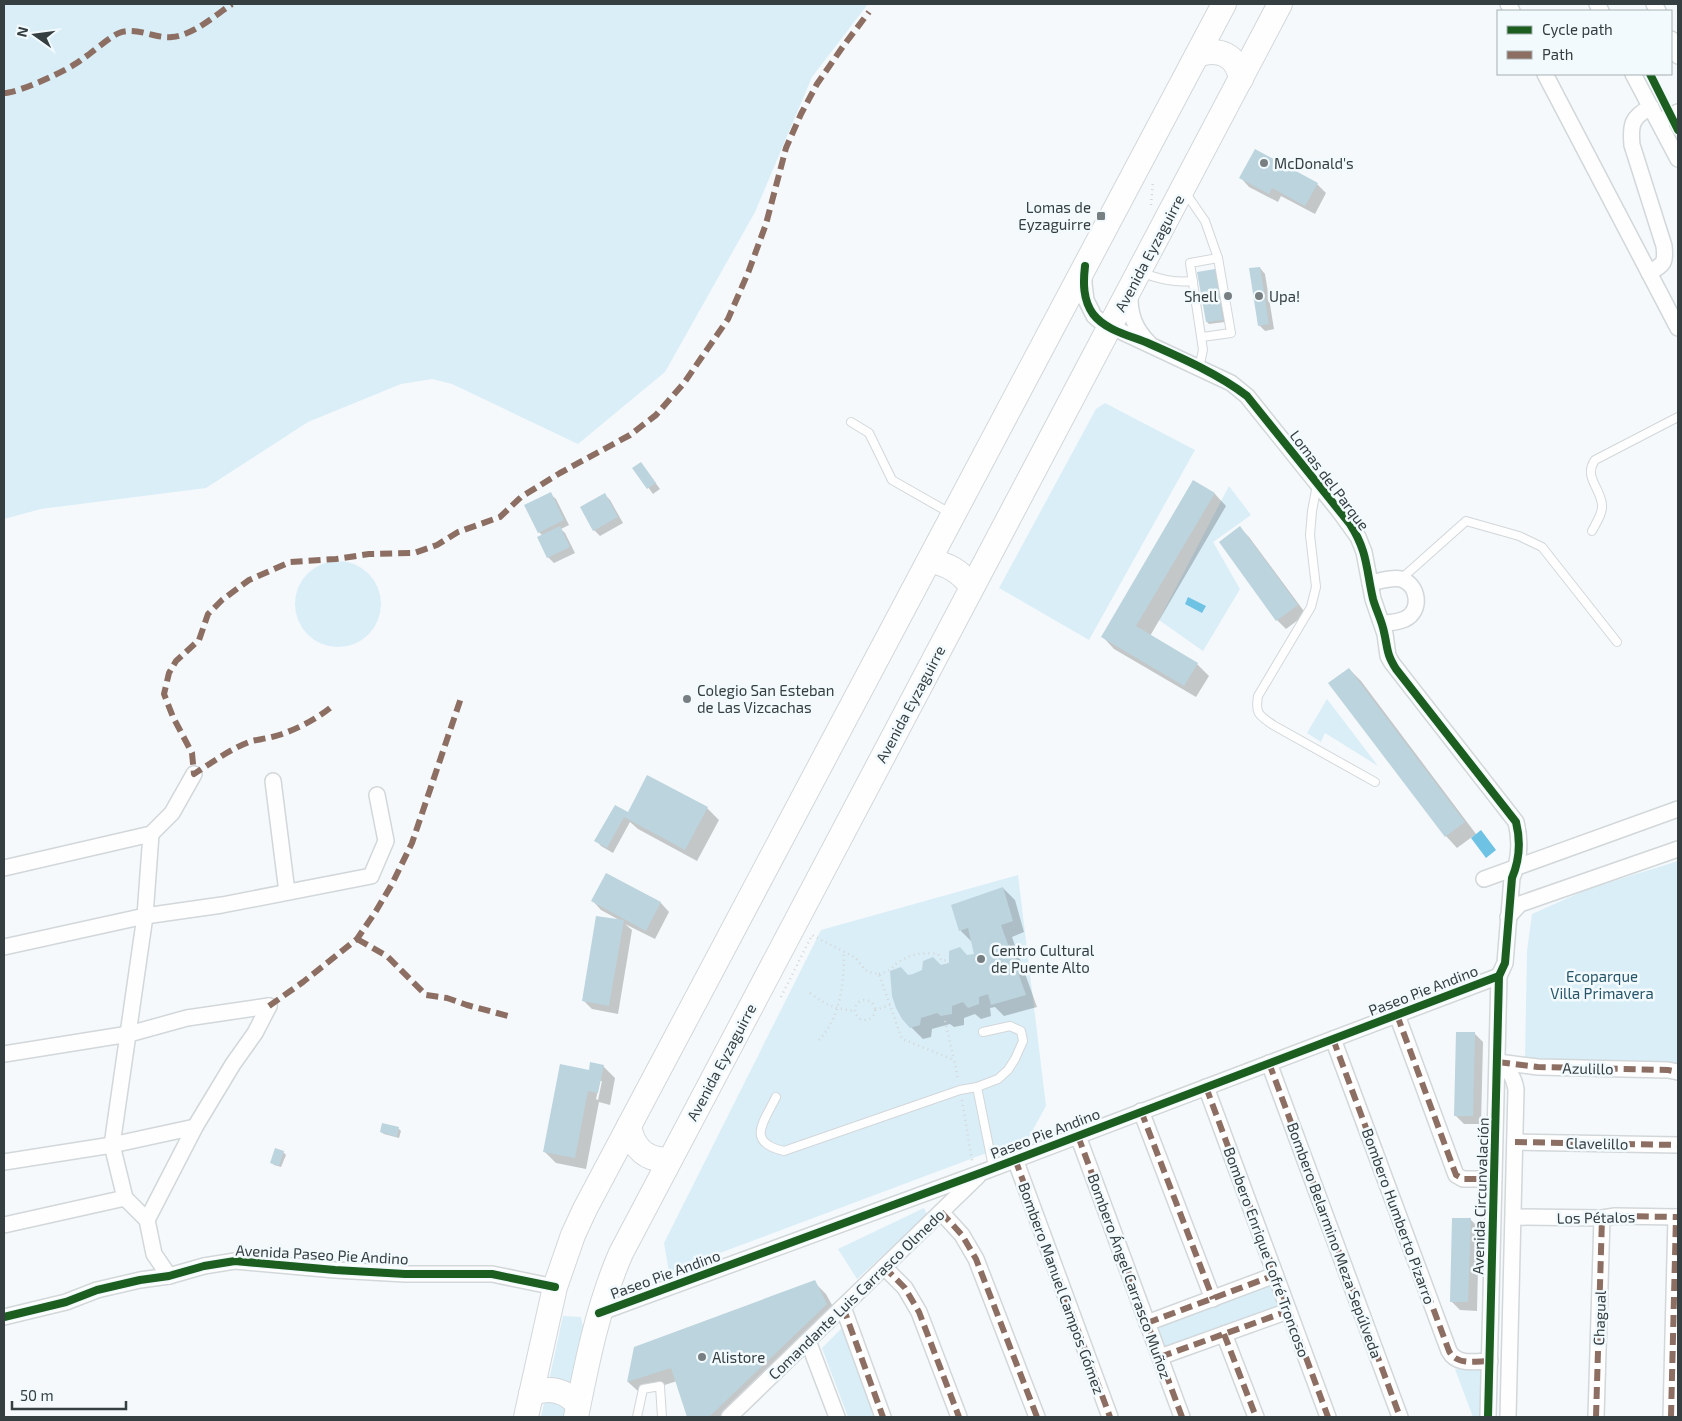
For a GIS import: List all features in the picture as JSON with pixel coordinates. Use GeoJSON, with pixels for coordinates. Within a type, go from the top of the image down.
{"type":"FeatureCollection","features":[{"type":"Feature","properties":{"kind":"main road"},"geometry":{"type":"LineString","coordinates":[[526,1417],[555,1287],[572,1236],[1224,4]]}},
{"type":"Feature","properties":{"kind":"main road","name":"Avenida Eyzaguirre"},"geometry":{"type":"LineString","coordinates":[[577,1411],[599,1313],[612,1273],[621,1253],[1280,4]]}},
{"type":"Feature","properties":{"kind":"main road"},"geometry":{"type":"LineString","coordinates":[[1197,55],[1209,52],[1225,54],[1238,67],[1241,79]]}},
{"type":"Feature","properties":{"kind":"main road"},"geometry":{"type":"LineString","coordinates":[[929,561],[942,563],[954,568],[964,576],[972,587]]}},
{"type":"Feature","properties":{"kind":"main road"},"geometry":{"type":"LineString","coordinates":[[629,1126],[634,1142],[645,1155],[657,1159],[670,1159]]}},
{"type":"Feature","properties":{"kind":"main road"},"geometry":{"type":"LineString","coordinates":[[531,1394],[539,1390],[554,1389],[568,1395],[577,1411]]}},
{"type":"Feature","properties":{"kind":"street"},"geometry":{"type":"LineString","coordinates":[[1546,75],[1678,328]]}},
{"type":"Feature","properties":{"kind":"street"},"geometry":{"type":"LineString","coordinates":[[1634,75],[1659,122],[1674,141],[1678,160]]}},
{"type":"Feature","properties":{"kind":"street"},"geometry":{"type":"LineString","coordinates":[[1649,273],[1661,266],[1666,258],[1664,246],[1632,145],[1630,132],[1634,120],[1639,114],[1650,107]]}},
{"type":"Feature","properties":{"kind":"street"},"geometry":{"type":"LineString","coordinates":[[1659,122],[1678,112]]}},
{"type":"Feature","properties":{"kind":"street","name":"Lomas del Parque"},"geometry":{"type":"LineString","coordinates":[[1085,266],[1084,292],[1089,308],[1094,316],[1109,327],[1150,344],[1231,383],[1247,396],[1345,518],[1358,537],[1364,552],[1374,599],[1382,623],[1388,656],[1396,669],[1516,822],[1520,836],[1516,867],[1512,878],[1504,963],[1499,976]]}},
{"type":"Feature","properties":{"kind":"street","name":"Lomas del Parque"},"geometry":{"type":"LineString","coordinates":[[1134,280],[1130,304],[1132,319],[1139,333],[1150,344]]}},
{"type":"Feature","properties":{"kind":"street"},"geometry":{"type":"LineString","coordinates":[[1370,583],[1400,579],[1407,582],[1416,594],[1415,608],[1406,619],[1382,623]]}},
{"type":"Feature","properties":{"kind":"street"},"geometry":{"type":"LineString","coordinates":[[4,868],[151,834],[172,813],[194,774]]}},
{"type":"Feature","properties":{"kind":"street"},"geometry":{"type":"LineString","coordinates":[[273,781],[288,892]]}},
{"type":"Feature","properties":{"kind":"street"},"geometry":{"type":"LineString","coordinates":[[4,947],[145,916],[222,905],[371,876],[386,841],[377,794]]}},
{"type":"Feature","properties":{"kind":"street"},"geometry":{"type":"LineString","coordinates":[[1484,879],[1678,809]]}},
{"type":"Feature","properties":{"kind":"street"},"geometry":{"type":"LineString","coordinates":[[151,834],[145,916],[112,1145],[125,1198],[147,1220],[154,1254],[169,1276]]}},
{"type":"Feature","properties":{"kind":"street"},"geometry":{"type":"LineString","coordinates":[[1508,917],[1520,904],[1678,849]]}},
{"type":"Feature","properties":{"kind":"street","name":"Paseo Pie Andino"},"geometry":{"type":"LineString","coordinates":[[599,1313],[1078,1136],[1499,976]]}},
{"type":"Feature","properties":{"kind":"street","name":"Avenida Circunvalación"},"geometry":{"type":"LineString","coordinates":[[1488,1417],[1499,976]]}},
{"type":"Feature","properties":{"kind":"street"},"geometry":{"type":"LineString","coordinates":[[4,1054],[129,1034],[187,1018],[269,1006],[255,1033],[233,1064],[196,1127],[147,1220]]}},
{"type":"Feature","properties":{"kind":"street"},"geometry":{"type":"LineString","coordinates":[[1396,1015],[1456,1175],[1463,1179],[1494,1179]]}},
{"type":"Feature","properties":{"kind":"street","name":"Bombero Humberto Pizarro"},"geometry":{"type":"LineString","coordinates":[[1333,1039],[1449,1351],[1453,1357],[1460,1361],[1490,1361]]}},
{"type":"Feature","properties":{"kind":"street"},"geometry":{"type":"LineString","coordinates":[[1498,1062],[1508,1070],[1515,1080],[1516,1089],[1508,1417]]}},
{"type":"Feature","properties":{"kind":"street","name":"Azulillo"},"geometry":{"type":"LineString","coordinates":[[1498,1062],[1538,1067],[1668,1070],[1678,1072]]}},
{"type":"Feature","properties":{"kind":"street","name":"Bombero Belarmino Meza Sepúlveda"},"geometry":{"type":"LineString","coordinates":[[1269,1063],[1400,1417]]}},
{"type":"Feature","properties":{"kind":"street","name":"Bombero Enrique Cofré Troncoso"},"geometry":{"type":"LineString","coordinates":[[1206,1087],[1328,1417]]}},
{"type":"Feature","properties":{"kind":"street"},"geometry":{"type":"LineString","coordinates":[[1141,1111],[1212,1299]]}},
{"type":"Feature","properties":{"kind":"street"},"geometry":{"type":"LineString","coordinates":[[4,1162],[112,1145],[196,1127]]}},
{"type":"Feature","properties":{"kind":"street","name":"Bombero Ángel Carrasco Muñoz"},"geometry":{"type":"LineString","coordinates":[[1078,1136],[1182,1417]]}},
{"type":"Feature","properties":{"kind":"street","name":"Clavelillo"},"geometry":{"type":"LineString","coordinates":[[1515,1142],[1678,1145]]}},
{"type":"Feature","properties":{"kind":"street","name":"Bombero Manuel Campos Gómez"},"geometry":{"type":"LineString","coordinates":[[1015,1159],[1110,1417]]}},
{"type":"Feature","properties":{"kind":"street","name":"Comandante Luis Carrasco Olmedo"},"geometry":{"type":"LineString","coordinates":[[729,1417],[983,1171]]}},
{"type":"Feature","properties":{"kind":"street"},"geometry":{"type":"LineString","coordinates":[[4,1225],[125,1198]]}},
{"type":"Feature","properties":{"kind":"street"},"geometry":{"type":"LineString","coordinates":[[941,1212],[962,1235],[976,1259],[1036,1417]]}},
{"type":"Feature","properties":{"kind":"street","name":"Los Pétalos"},"geometry":{"type":"LineString","coordinates":[[1514,1217],[1677,1217]]}},
{"type":"Feature","properties":{"kind":"street"},"geometry":{"type":"LineString","coordinates":[[1671,1417],[1677,1217]]}},
{"type":"Feature","properties":{"kind":"street","name":"Chagual"},"geometry":{"type":"LineString","coordinates":[[1596,1417],[1602,1218]]}},
{"type":"Feature","properties":{"kind":"street","name":"Avenida Paseo Pie Andino"},"geometry":{"type":"LineString","coordinates":[[4,1317],[66,1302],[97,1290],[235,1261],[405,1274],[492,1274],[555,1287]]}},
{"type":"Feature","properties":{"kind":"street"},"geometry":{"type":"LineString","coordinates":[[884,1267],[905,1288],[919,1312],[959,1417]]}},
{"type":"Feature","properties":{"kind":"street"},"geometry":{"type":"LineString","coordinates":[[1147,1323],[1275,1275]]}},
{"type":"Feature","properties":{"kind":"street"},"geometry":{"type":"LineString","coordinates":[[843,1307],[883,1417]]}},
{"type":"Feature","properties":{"kind":"street"},"geometry":{"type":"LineString","coordinates":[[1160,1357],[1288,1312]]}},
{"type":"Feature","properties":{"kind":"street"},"geometry":{"type":"LineString","coordinates":[[1224,1334],[1256,1417]]}},
{"type":"Feature","properties":{"kind":"street"},"geometry":{"type":"LineString","coordinates":[[808,1341],[837,1417]]}},
{"type":"Feature","properties":{"kind":"lane"},"geometry":{"type":"LineString","coordinates":[[1183,188],[1205,221],[1218,258],[1231,333],[1202,337]]}},
{"type":"Feature","properties":{"kind":"lane"},"geometry":{"type":"LineString","coordinates":[[1199,368],[1203,350],[1202,337],[1190,264],[1218,258]]}},
{"type":"Feature","properties":{"kind":"lane"},"geometry":{"type":"LineString","coordinates":[[1134,280],[1193,281]]}},
{"type":"Feature","properties":{"kind":"lane"},"geometry":{"type":"LineString","coordinates":[[1592,530],[1602,508],[1601,500],[1591,475],[1591,469],[1595,460],[1678,417]]}},
{"type":"Feature","properties":{"kind":"lane"},"geometry":{"type":"LineString","coordinates":[[851,422],[869,433],[892,480],[953,515]]}},
{"type":"Feature","properties":{"kind":"lane"},"geometry":{"type":"LineString","coordinates":[[1317,484],[1310,535],[1316,587],[1311,607],[1258,696],[1258,714],[1273,725],[1375,782]]}},
{"type":"Feature","properties":{"kind":"lane"},"geometry":{"type":"LineString","coordinates":[[1400,579],[1466,521],[1519,536],[1542,547],[1617,642]]}},
{"type":"Feature","properties":{"kind":"lane"},"geometry":{"type":"LineString","coordinates":[[776,1097],[760,1130],[761,1139],[770,1148],[784,1152],[960,1090],[977,1087],[998,1079],[1015,1059],[1023,1041],[1021,1030],[1010,1026],[983,1032]]}},
{"type":"Feature","properties":{"kind":"lane"},"geometry":{"type":"LineString","coordinates":[[977,1087],[983,1171]]}},
{"type":"Feature","properties":{"kind":"lane"},"geometry":{"type":"LineString","coordinates":[[637,1417],[644,1389],[660,1386],[662,1417]]}},
{"type":"Feature","properties":{"kind":"path"},"geometry":{"type":"LineString","coordinates":[[1143,158],[1155,167],[1150,219],[1164,224]]}},
{"type":"Feature","properties":{"kind":"path"},"geometry":{"type":"LineString","coordinates":[[781,997],[812,935],[856,958],[865,970],[872,973],[880,974],[887,972],[907,957],[925,952],[938,954],[942,961],[947,960]]}},
{"type":"Feature","properties":{"kind":"path"},"geometry":{"type":"LineString","coordinates":[[819,1040],[826,1033],[840,996],[844,974],[844,952]]}},
{"type":"Feature","properties":{"kind":"path"},"geometry":{"type":"LineString","coordinates":[[880,974],[902,1038],[954,1060]]}},
{"type":"Feature","properties":{"kind":"path"},"geometry":{"type":"LineString","coordinates":[[810,993],[821,1002],[836,1009],[855,1010]]}},
{"type":"Feature","properties":{"kind":"path"},"geometry":{"type":"LineString","coordinates":[[875,1010],[873,1004],[865,1000],[857,1004],[855,1010],[858,1017],[864,1020],[870,1019],[875,1010],[890,1005]]}},
{"type":"Feature","properties":{"kind":"path"},"geometry":{"type":"LineString","coordinates":[[945,1021],[960,1090],[983,1171]]}},
{"type":"Feature","properties":{"kind":"green space"},"geometry":{"type":"Polygon","coordinates":[[[4,4],[868,4],[812,77],[755,212],[665,372],[578,444],[452,384],[432,379],[401,384],[308,422],[206,488],[41,509],[4,519],[4,4]]]}},
{"type":"Feature","properties":{"kind":"green space"},"geometry":{"type":"Polygon","coordinates":[[[1105,403],[1195,450],[1089,640],[999,588],[1096,409],[1105,403]]]}},
{"type":"Feature","properties":{"kind":"green space"},"geometry":{"type":"Polygon","coordinates":[[[1229,486],[1251,515],[1213,542],[1240,589],[1203,651],[1159,620],[1229,486]]]}},
{"type":"Feature","properties":{"kind":"green space"},"geometry":{"type":"Polygon","coordinates":[[[338,561],[354,564],[362,568],[374,580],[378,588],[381,604],[378,620],[374,628],[362,640],[354,644],[338,647],[322,644],[314,640],[302,628],[298,620],[295,604],[298,588],[302,580],[314,568],[322,564],[338,561]]]}},
{"type":"Feature","properties":{"kind":"green space"},"geometry":{"type":"Polygon","coordinates":[[[1327,699],[1378,766],[1325,733],[1321,742],[1307,733],[1327,699]]]}},
{"type":"Feature","properties":{"kind":"green space","name":"Ecoparque Villa Primavera"},"geometry":{"type":"Polygon","coordinates":[[[1678,861],[1678,1067],[1673,1064],[1525,1058],[1527,951],[1532,914],[1588,889],[1678,861]]]}},
{"type":"Feature","properties":{"kind":"green space"},"geometry":{"type":"Polygon","coordinates":[[[1018,875],[1046,1106],[1029,1137],[669,1272],[664,1243],[821,930],[1018,875]]]}},
{"type":"Feature","properties":{"kind":"green space"},"geometry":{"type":"Polygon","coordinates":[[[924,1208],[927,1215],[857,1279],[838,1249],[924,1208]]]}},
{"type":"Feature","properties":{"kind":"green space"},"geometry":{"type":"Polygon","coordinates":[[[1273,1281],[1282,1308],[1162,1352],[1153,1326],[1273,1281]]]}},
{"type":"Feature","properties":{"kind":"green space"},"geometry":{"type":"Polygon","coordinates":[[[563,1316],[581,1317],[585,1336],[568,1417],[541,1417],[563,1316]]]}},
{"type":"Feature","properties":{"kind":"green space"},"geometry":{"type":"Polygon","coordinates":[[[842,1328],[855,1352],[879,1417],[848,1417],[822,1348],[842,1328]]]}},
{"type":"Feature","properties":{"kind":"green space"},"geometry":{"type":"Polygon","coordinates":[[[1455,1369],[1483,1369],[1484,1417],[1473,1417],[1455,1369]]]}},
{"type":"Feature","properties":{"kind":"water"},"geometry":{"type":"Polygon","coordinates":[[[1188,597],[1206,606],[1202,613],[1185,604],[1188,597]]]}},
{"type":"Feature","properties":{"kind":"water"},"geometry":{"type":"Polygon","coordinates":[[[1481,830],[1496,850],[1486,858],[1471,838],[1481,830]]]}},
{"type":"Feature","properties":{"kind":"building","name":"McDonald's"},"geometry":{"type":"Polygon","coordinates":[[[1255,149],[1318,183],[1305,206],[1272,188],[1269,194],[1239,178],[1255,149]]]}},
{"type":"Feature","properties":{"kind":"building","name":"Upa!"},"geometry":{"type":"Polygon","coordinates":[[[1260,267],[1269,324],[1258,326],[1249,268],[1260,267]]]}},
{"type":"Feature","properties":{"kind":"building"},"geometry":{"type":"Polygon","coordinates":[[[1215,269],[1223,320],[1206,322],[1197,272],[1215,269]]]}},
{"type":"Feature","properties":{"kind":"building"},"geometry":{"type":"Polygon","coordinates":[[[641,462],[656,483],[647,489],[632,468],[641,462]]]}},
{"type":"Feature","properties":{"kind":"building"},"geometry":{"type":"Polygon","coordinates":[[[1193,480],[1215,493],[1136,626],[1198,663],[1184,686],[1101,637],[1193,480]]]}},
{"type":"Feature","properties":{"kind":"building"},"geometry":{"type":"Polygon","coordinates":[[[551,492],[564,520],[538,533],[524,505],[551,492]]]}},
{"type":"Feature","properties":{"kind":"building"},"geometry":{"type":"Polygon","coordinates":[[[605,493],[618,517],[593,531],[580,507],[605,493]]]}},
{"type":"Feature","properties":{"kind":"building"},"geometry":{"type":"Polygon","coordinates":[[[560,526],[570,547],[547,558],[537,537],[560,526]]]}},
{"type":"Feature","properties":{"kind":"building"},"geometry":{"type":"Polygon","coordinates":[[[1240,526],[1298,605],[1276,621],[1219,542],[1240,526]]]}},
{"type":"Feature","properties":{"kind":"building"},"geometry":{"type":"Polygon","coordinates":[[[1349,668],[1465,822],[1445,837],[1328,683],[1349,668]]]}},
{"type":"Feature","properties":{"kind":"building"},"geometry":{"type":"Polygon","coordinates":[[[647,775],[708,807],[685,850],[624,817],[607,848],[594,841],[615,805],[628,812],[647,775]]]}},
{"type":"Feature","properties":{"kind":"building"},"geometry":{"type":"Polygon","coordinates":[[[606,873],[661,902],[646,931],[591,901],[606,873]]]}},
{"type":"Feature","properties":{"kind":"building","name":"Centro Cultural de Puente Alto"},"geometry":{"type":"Polygon","coordinates":[[[1003,887],[1013,921],[1001,925],[1026,995],[991,1005],[988,994],[979,997],[979,1004],[968,1008],[963,1002],[952,1006],[952,1014],[941,1016],[937,1013],[921,1018],[920,1025],[910,1028],[896,1008],[892,996],[890,971],[901,967],[908,975],[913,974],[922,970],[923,961],[933,957],[941,965],[949,963],[949,951],[960,947],[967,955],[974,954],[968,928],[959,931],[951,905],[1003,887]]]}},
{"type":"Feature","properties":{"kind":"building"},"geometry":{"type":"Polygon","coordinates":[[[596,916],[624,920],[609,1006],[582,1001],[596,916]]]}},
{"type":"Feature","properties":{"kind":"building"},"geometry":{"type":"Polygon","coordinates":[[[1456,1032],[1475,1032],[1473,1116],[1454,1116],[1456,1032]]]}},
{"type":"Feature","properties":{"kind":"building"},"geometry":{"type":"Polygon","coordinates":[[[590,1062],[604,1065],[598,1093],[588,1091],[575,1158],[543,1152],[560,1064],[589,1070],[590,1062]]]}},
{"type":"Feature","properties":{"kind":"building"},"geometry":{"type":"Polygon","coordinates":[[[382,1123],[399,1127],[397,1137],[380,1132],[382,1123]]]}},
{"type":"Feature","properties":{"kind":"building"},"geometry":{"type":"Polygon","coordinates":[[[275,1148],[284,1151],[279,1166],[270,1163],[275,1148]]]}},
{"type":"Feature","properties":{"kind":"building"},"geometry":{"type":"Polygon","coordinates":[[[1452,1218],[1471,1218],[1468,1302],[1450,1302],[1452,1218]]]}},
{"type":"Feature","properties":{"kind":"building","name":"Alistore"},"geometry":{"type":"Polygon","coordinates":[[[815,1280],[827,1304],[709,1417],[687,1417],[671,1368],[627,1382],[634,1347],[815,1280]]]}},
{"type":"Feature","properties":{"kind":"marked path"},"geometry":{"type":"LineString","coordinates":[[4,93],[31,85],[66,69],[119,33],[132,31],[166,37],[180,36],[203,24],[232,4]]}},
{"type":"Feature","properties":{"kind":"marked path"},"geometry":{"type":"LineString","coordinates":[[330,708],[292,730],[237,747],[194,774],[192,753],[173,717],[164,694],[169,673],[176,661],[199,640],[208,614],[222,600],[249,580],[290,562],[336,559],[369,554],[414,553],[437,545],[458,532],[500,517],[521,497],[560,473],[630,435],[656,415],[684,383],[728,319],[766,224],[786,148],[801,114],[817,84],[869,12]]}},
{"type":"Feature","properties":{"kind":"marked path"},"geometry":{"type":"LineString","coordinates":[[269,1006],[303,982],[357,939],[376,911],[392,884],[412,843],[462,695]]}},
{"type":"Feature","properties":{"kind":"marked path"},"geometry":{"type":"LineString","coordinates":[[357,939],[387,956],[426,995],[447,998],[508,1016]]}},
{"type":"Feature","properties":{"kind":"marked path"},"geometry":{"type":"LineString","coordinates":[[1397,1015],[1456,1175],[1463,1179],[1494,1179]]}},
{"type":"Feature","properties":{"kind":"marked path"},"geometry":{"type":"LineString","coordinates":[[1333,1039],[1449,1351],[1452,1356],[1462,1361],[1490,1361]]}},
{"type":"Feature","properties":{"kind":"marked path"},"geometry":{"type":"LineString","coordinates":[[1498,1062],[1538,1067],[1668,1070],[1678,1072]]}},
{"type":"Feature","properties":{"kind":"marked path"},"geometry":{"type":"LineString","coordinates":[[1269,1063],[1400,1417]]}},
{"type":"Feature","properties":{"kind":"marked path"},"geometry":{"type":"LineString","coordinates":[[1206,1087],[1328,1417]]}},
{"type":"Feature","properties":{"kind":"marked path"},"geometry":{"type":"LineString","coordinates":[[1141,1111],[1213,1299]]}},
{"type":"Feature","properties":{"kind":"marked path"},"geometry":{"type":"LineString","coordinates":[[1078,1136],[1182,1417]]}},
{"type":"Feature","properties":{"kind":"marked path"},"geometry":{"type":"LineString","coordinates":[[1515,1142],[1678,1145]]}},
{"type":"Feature","properties":{"kind":"marked path"},"geometry":{"type":"LineString","coordinates":[[1015,1159],[1110,1417]]}},
{"type":"Feature","properties":{"kind":"marked path"},"geometry":{"type":"LineString","coordinates":[[941,1212],[962,1235],[976,1259],[1037,1417]]}},
{"type":"Feature","properties":{"kind":"marked path"},"geometry":{"type":"LineString","coordinates":[[1596,1417],[1602,1218],[1615,1216],[1678,1217]]}},
{"type":"Feature","properties":{"kind":"marked path"},"geometry":{"type":"LineString","coordinates":[[1671,1417],[1676,1217]]}},
{"type":"Feature","properties":{"kind":"marked path"},"geometry":{"type":"LineString","coordinates":[[884,1267],[905,1288],[919,1312],[959,1417]]}},
{"type":"Feature","properties":{"kind":"marked path"},"geometry":{"type":"LineString","coordinates":[[1147,1323],[1275,1275]]}},
{"type":"Feature","properties":{"kind":"marked path"},"geometry":{"type":"LineString","coordinates":[[843,1307],[883,1417]]}},
{"type":"Feature","properties":{"kind":"marked path"},"geometry":{"type":"LineString","coordinates":[[1160,1357],[1288,1311]]}},
{"type":"Feature","properties":{"kind":"marked path"},"geometry":{"type":"LineString","coordinates":[[1224,1334],[1256,1417]]}},
{"type":"Feature","properties":{"kind":"cycle path"},"geometry":{"type":"LineString","coordinates":[[1650,75],[1678,130]]}},
{"type":"Feature","properties":{"kind":"cycle path"},"geometry":{"type":"LineString","coordinates":[[1085,266],[1084,285],[1087,303],[1098,320],[1112,329],[1200,367],[1247,396],[1350,524],[1360,543],[1366,561],[1373,599],[1382,624],[1390,659],[1516,822],[1519,850],[1512,878],[1505,963],[1499,976],[1488,1417]]}},
{"type":"Feature","properties":{"kind":"cycle path"},"geometry":{"type":"LineString","coordinates":[[599,1313],[983,1172],[1499,976]]}},
{"type":"Feature","properties":{"kind":"cycle path"},"geometry":{"type":"LineString","coordinates":[[4,1317],[66,1302],[97,1290],[235,1261],[405,1274],[492,1274],[555,1287]]}},
{"type":"Feature","properties":{"kind":"place","name":"McDonald's"},"geometry":{"type":"Point","coordinates":[1264,163]}},
{"type":"Feature","properties":{"kind":"place","name":"Lomas de Eyzaguirre"},"geometry":{"type":"Point","coordinates":[1101,216]}},
{"type":"Feature","properties":{"kind":"place","name":"Shell"},"geometry":{"type":"Point","coordinates":[1228,296]}},
{"type":"Feature","properties":{"kind":"place","name":"Upa!"},"geometry":{"type":"Point","coordinates":[1259,296]}},
{"type":"Feature","properties":{"kind":"place","name":"Colegio San Esteban de Las Vizcachas"},"geometry":{"type":"Point","coordinates":[687,699]}},
{"type":"Feature","properties":{"kind":"place","name":"Centro Cultural de Puente Alto"},"geometry":{"type":"Point","coordinates":[981,959]}},
{"type":"Feature","properties":{"kind":"place","name":"Alistore"},"geometry":{"type":"Point","coordinates":[702,1357]}}]}
